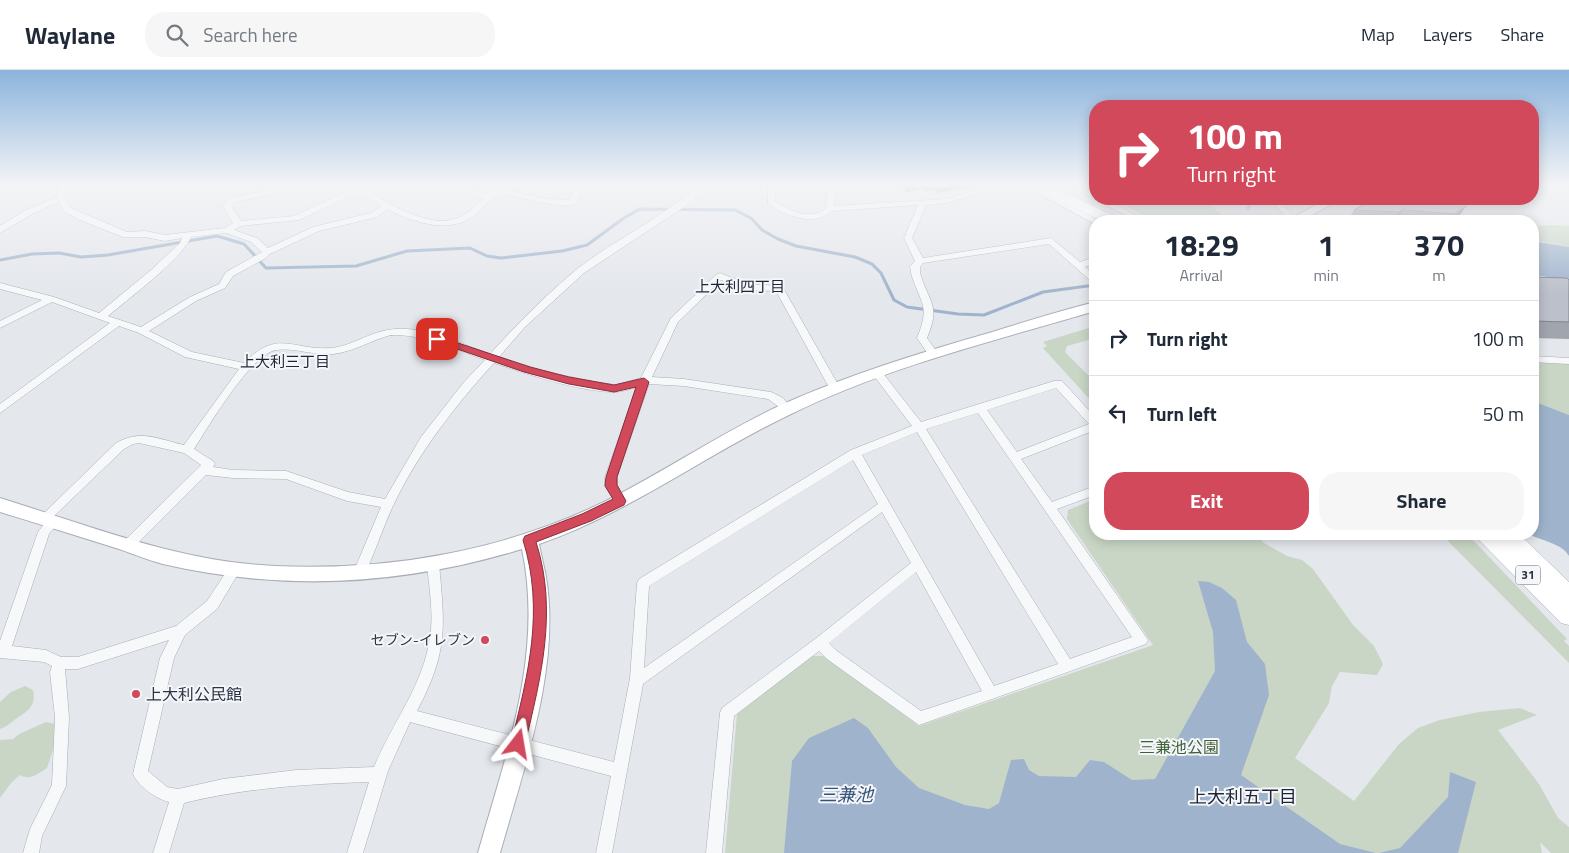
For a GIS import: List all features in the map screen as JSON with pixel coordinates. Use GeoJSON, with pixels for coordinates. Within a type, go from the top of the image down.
{"type":"FeatureCollection","features":[{"type":"Feature","properties":{"kind":"main road","name":"31"},"geometry":{"type":"LineString","coordinates":[[1492,540],[1569,616]]}},
{"type":"Feature","properties":{"kind":"main road","name":"31"},"geometry":{"type":"LineString","coordinates":[[1512,540],[1569,596]]}},
{"type":"Feature","properties":{"kind":"street"},"geometry":{"type":"LineString","coordinates":[[0,230],[14,222]]}},
{"type":"Feature","properties":{"kind":"street"},"geometry":{"type":"LineString","coordinates":[[92,222],[126,235],[145,234],[165,238],[186,239],[227,230],[238,224],[262,222]]}},
{"type":"Feature","properties":{"kind":"street"},"geometry":{"type":"LineString","coordinates":[[142,331],[193,298],[222,286],[229,274],[265,254],[316,229],[347,222]]}},
{"type":"Feature","properties":{"kind":"street"},"geometry":{"type":"LineString","coordinates":[[437,222],[448,224],[456,222]]}},
{"type":"Feature","properties":{"kind":"street"},"geometry":{"type":"LineString","coordinates":[[359,573],[388,504],[425,440],[468,385],[522,325],[581,271],[656,222]]}},
{"type":"Feature","properties":{"kind":"street"},"geometry":{"type":"LineString","coordinates":[[915,222],[908,238],[920,261]]}},
{"type":"Feature","properties":{"kind":"street"},"geometry":{"type":"LineString","coordinates":[[227,230],[254,240],[265,254]]}},
{"type":"Feature","properties":{"kind":"street"},"geometry":{"type":"LineString","coordinates":[[100,317],[154,272],[186,239]]}},
{"type":"Feature","properties":{"kind":"street"},"geometry":{"type":"LineString","coordinates":[[934,355],[922,338],[930,319],[928,305],[915,276],[915,266],[920,261],[1051,241],[1089,275]]}},
{"type":"Feature","properties":{"kind":"street"},"geometry":{"type":"LineString","coordinates":[[1079,266],[1089,262]]}},
{"type":"Feature","properties":{"kind":"street"},"geometry":{"type":"LineString","coordinates":[[620,501],[611,486],[611,477],[644,382],[674,320],[720,276],[746,287],[779,288],[835,388]]}},
{"type":"Feature","properties":{"kind":"street"},"geometry":{"type":"LineString","coordinates":[[0,286],[51,299],[142,331],[189,355],[244,367]]}},
{"type":"Feature","properties":{"kind":"street"},"geometry":{"type":"LineString","coordinates":[[0,324],[51,299]]}},
{"type":"Feature","properties":{"kind":"street"},"geometry":{"type":"LineString","coordinates":[[0,505],[166,557],[234,570],[297,574],[359,573],[433,564],[529,540],[586,517],[642,490],[740,433],[787,409],[835,388],[934,355],[1089,308]]}},
{"type":"Feature","properties":{"kind":"street"},"geometry":{"type":"LineString","coordinates":[[0,409],[117,323]]}},
{"type":"Feature","properties":{"kind":"street"},"geometry":{"type":"LineString","coordinates":[[188,450],[244,367],[265,349],[280,345],[322,351],[335,350],[392,332],[427,336],[493,359],[569,380],[614,388],[653,380],[668,381],[771,396],[780,401],[787,409]]}},
{"type":"Feature","properties":{"kind":"street"},"geometry":{"type":"LineString","coordinates":[[1539,359],[1569,361]]}},
{"type":"Feature","properties":{"kind":"street"},"geometry":{"type":"LineString","coordinates":[[878,374],[919,427],[1066,667]]}},
{"type":"Feature","properties":{"kind":"street"},"geometry":{"type":"LineString","coordinates":[[604,853],[637,678],[643,583],[856,453],[919,427],[1058,384],[1089,418]]}},
{"type":"Feature","properties":{"kind":"street"},"geometry":{"type":"LineString","coordinates":[[820,642],[832,655],[919,718],[1141,640],[981,409]]}},
{"type":"Feature","properties":{"kind":"street"},"geometry":{"type":"LineString","coordinates":[[1014,457],[1089,427]]}},
{"type":"Feature","properties":{"kind":"street"},"geometry":{"type":"LineString","coordinates":[[128,545],[209,464],[188,450],[139,439],[131,440],[120,446],[49,521],[2,652],[46,656],[60,664],[78,662],[180,631],[212,605],[234,570]]}},
{"type":"Feature","properties":{"kind":"street"},"geometry":{"type":"LineString","coordinates":[[856,453],[991,694]]}},
{"type":"Feature","properties":{"kind":"street"},"geometry":{"type":"LineString","coordinates":[[204,470],[233,474],[286,475],[347,496],[388,504]]}},
{"type":"Feature","properties":{"kind":"street"},"geometry":{"type":"LineString","coordinates":[[1050,507],[1089,492]]}},
{"type":"Feature","properties":{"kind":"street"},"geometry":{"type":"LineString","coordinates":[[637,678],[642,678],[884,506]]}},
{"type":"Feature","properties":{"kind":"street"},"geometry":{"type":"LineString","coordinates":[[489,853],[536,671],[540,626],[537,564],[529,540]]}},
{"type":"Feature","properties":{"kind":"street"},"geometry":{"type":"LineString","coordinates":[[1519,540],[1540,568]]}},
{"type":"Feature","properties":{"kind":"street"},"geometry":{"type":"LineString","coordinates":[[355,853],[378,774],[392,742],[408,715],[428,674],[436,644],[437,624],[433,564]]}},
{"type":"Feature","properties":{"kind":"street"},"geometry":{"type":"LineString","coordinates":[[714,853],[727,713],[911,569],[918,566]]}},
{"type":"Feature","properties":{"kind":"street"},"geometry":{"type":"LineString","coordinates":[[180,631],[167,658],[140,774],[163,793],[178,797],[223,786],[296,777],[378,774]]}},
{"type":"Feature","properties":{"kind":"street"},"geometry":{"type":"LineString","coordinates":[[31,853],[35,834],[59,786],[62,717],[57,672],[60,664]]}},
{"type":"Feature","properties":{"kind":"street"},"geometry":{"type":"LineString","coordinates":[[408,715],[619,771]]}},
{"type":"Feature","properties":{"kind":"street"},"geometry":{"type":"LineString","coordinates":[[162,853],[178,797]]}},
{"type":"Feature","properties":{"kind":"green space"},"geometry":{"type":"Polygon","coordinates":[[[1539,226],[1569,226],[1569,247],[1539,241],[1539,226]]]}},
{"type":"Feature","properties":{"kind":"green space"},"geometry":{"type":"Polygon","coordinates":[[[1089,328],[1089,340],[1067,346],[1065,352],[1089,376],[1089,398],[1043,348],[1047,346],[1043,342],[1089,328]]]}},
{"type":"Feature","properties":{"kind":"green space"},"geometry":{"type":"Polygon","coordinates":[[[1539,362],[1569,363],[1569,415],[1539,403],[1539,362]]]}},
{"type":"Feature","properties":{"kind":"green space","name":"三兼池公園"},"geometry":{"type":"Polygon","coordinates":[[[1089,501],[1089,540],[1261,540],[1287,556],[1302,560],[1313,569],[1353,625],[1374,646],[1383,664],[1377,675],[1340,672],[1332,686],[1329,703],[1295,758],[1354,801],[1399,744],[1418,728],[1440,720],[1479,712],[1520,708],[1537,715],[1498,730],[1539,784],[1558,818],[1569,827],[1569,853],[1551,853],[1540,842],[1542,853],[725,853],[737,714],[812,656],[825,656],[919,726],[1153,645],[1067,519],[1068,510],[1089,501]]]}},
{"type":"Feature","properties":{"kind":"green space"},"geometry":{"type":"Polygon","coordinates":[[[1447,540],[1473,540],[1567,639],[1564,641],[1569,646],[1569,663],[1447,540]]]}},
{"type":"Feature","properties":{"kind":"green space"},"geometry":{"type":"Polygon","coordinates":[[[25,686],[33,690],[34,695],[31,707],[7,726],[0,729],[0,702],[11,692],[25,686]]]}},
{"type":"Feature","properties":{"kind":"green space"},"geometry":{"type":"Polygon","coordinates":[[[46,722],[55,724],[55,744],[47,768],[31,777],[20,775],[11,783],[0,798],[0,740],[13,739],[19,734],[46,722]]]}},
{"type":"Feature","properties":{"kind":"water"},"geometry":{"type":"Polygon","coordinates":[[[1539,242],[1569,247],[1569,280],[1539,276],[1539,242]]]}},
{"type":"Feature","properties":{"kind":"water"},"geometry":{"type":"Polygon","coordinates":[[[1539,403],[1569,415],[1569,556],[1556,545],[1539,538],[1539,403]]]}},
{"type":"Feature","properties":{"kind":"water","name":"三兼池"},"geometry":{"type":"Polygon","coordinates":[[[1198,581],[1209,582],[1222,588],[1236,600],[1247,642],[1265,664],[1269,695],[1241,775],[1340,844],[1376,853],[784,853],[792,761],[809,738],[854,718],[868,728],[896,767],[919,788],[965,805],[989,809],[999,803],[1011,760],[1024,759],[1029,770],[1039,776],[1076,777],[1090,760],[1104,762],[1132,780],[1155,779],[1215,671],[1213,632],[1198,581]]]}},
{"type":"Feature","properties":{"kind":"water"},"geometry":{"type":"Polygon","coordinates":[[[1450,772],[1476,782],[1458,853],[1379,853],[1400,848],[1448,797],[1450,772]]]}},
{"type":"Feature","properties":{"kind":"building"},"geometry":{"type":"Polygon","coordinates":[[[1539,277],[1567,278],[1569,280],[1569,322],[1539,321],[1539,277]]]}},
{"type":"Feature","properties":{"kind":"waterway"},"geometry":{"type":"LineString","coordinates":[[0,260],[32,254],[59,253],[81,257],[108,255],[217,236],[244,244],[266,268],[356,266],[407,251],[470,248],[487,256],[501,258],[562,251],[587,245],[619,222]]}},
{"type":"Feature","properties":{"kind":"waterway"},"geometry":{"type":"LineString","coordinates":[[754,222],[762,230],[796,246],[855,257],[872,264],[881,273],[894,300],[907,307],[958,314],[984,315],[1043,292],[1089,286]]}},
{"type":"Feature","properties":{"kind":"place","name":"セブン-イレブン"},"geometry":{"type":"Point","coordinates":[485,640]}},
{"type":"Feature","properties":{"kind":"place","name":"上大利公民館"},"geometry":{"type":"Point","coordinates":[136,694]}},
{"type":"Feature","properties":{"kind":"district","name":"上大利四丁目"},"geometry":{"type":"Point","coordinates":[740,287]}},
{"type":"Feature","properties":{"kind":"district","name":"上大利三丁目"},"geometry":{"type":"Point","coordinates":[285,362]}},
{"type":"Feature","properties":{"kind":"district","name":"上大利五丁目"},"geometry":{"type":"Point","coordinates":[1243,797]}},
{"type":"Feature","properties":{"kind":"route"},"geometry":{"type":"LineString","coordinates":[[437,339],[528,370],[569,380],[614,388],[644,382],[611,477],[611,486],[620,501],[529,540],[537,564],[540,626],[536,671],[518,744]]}}]}
